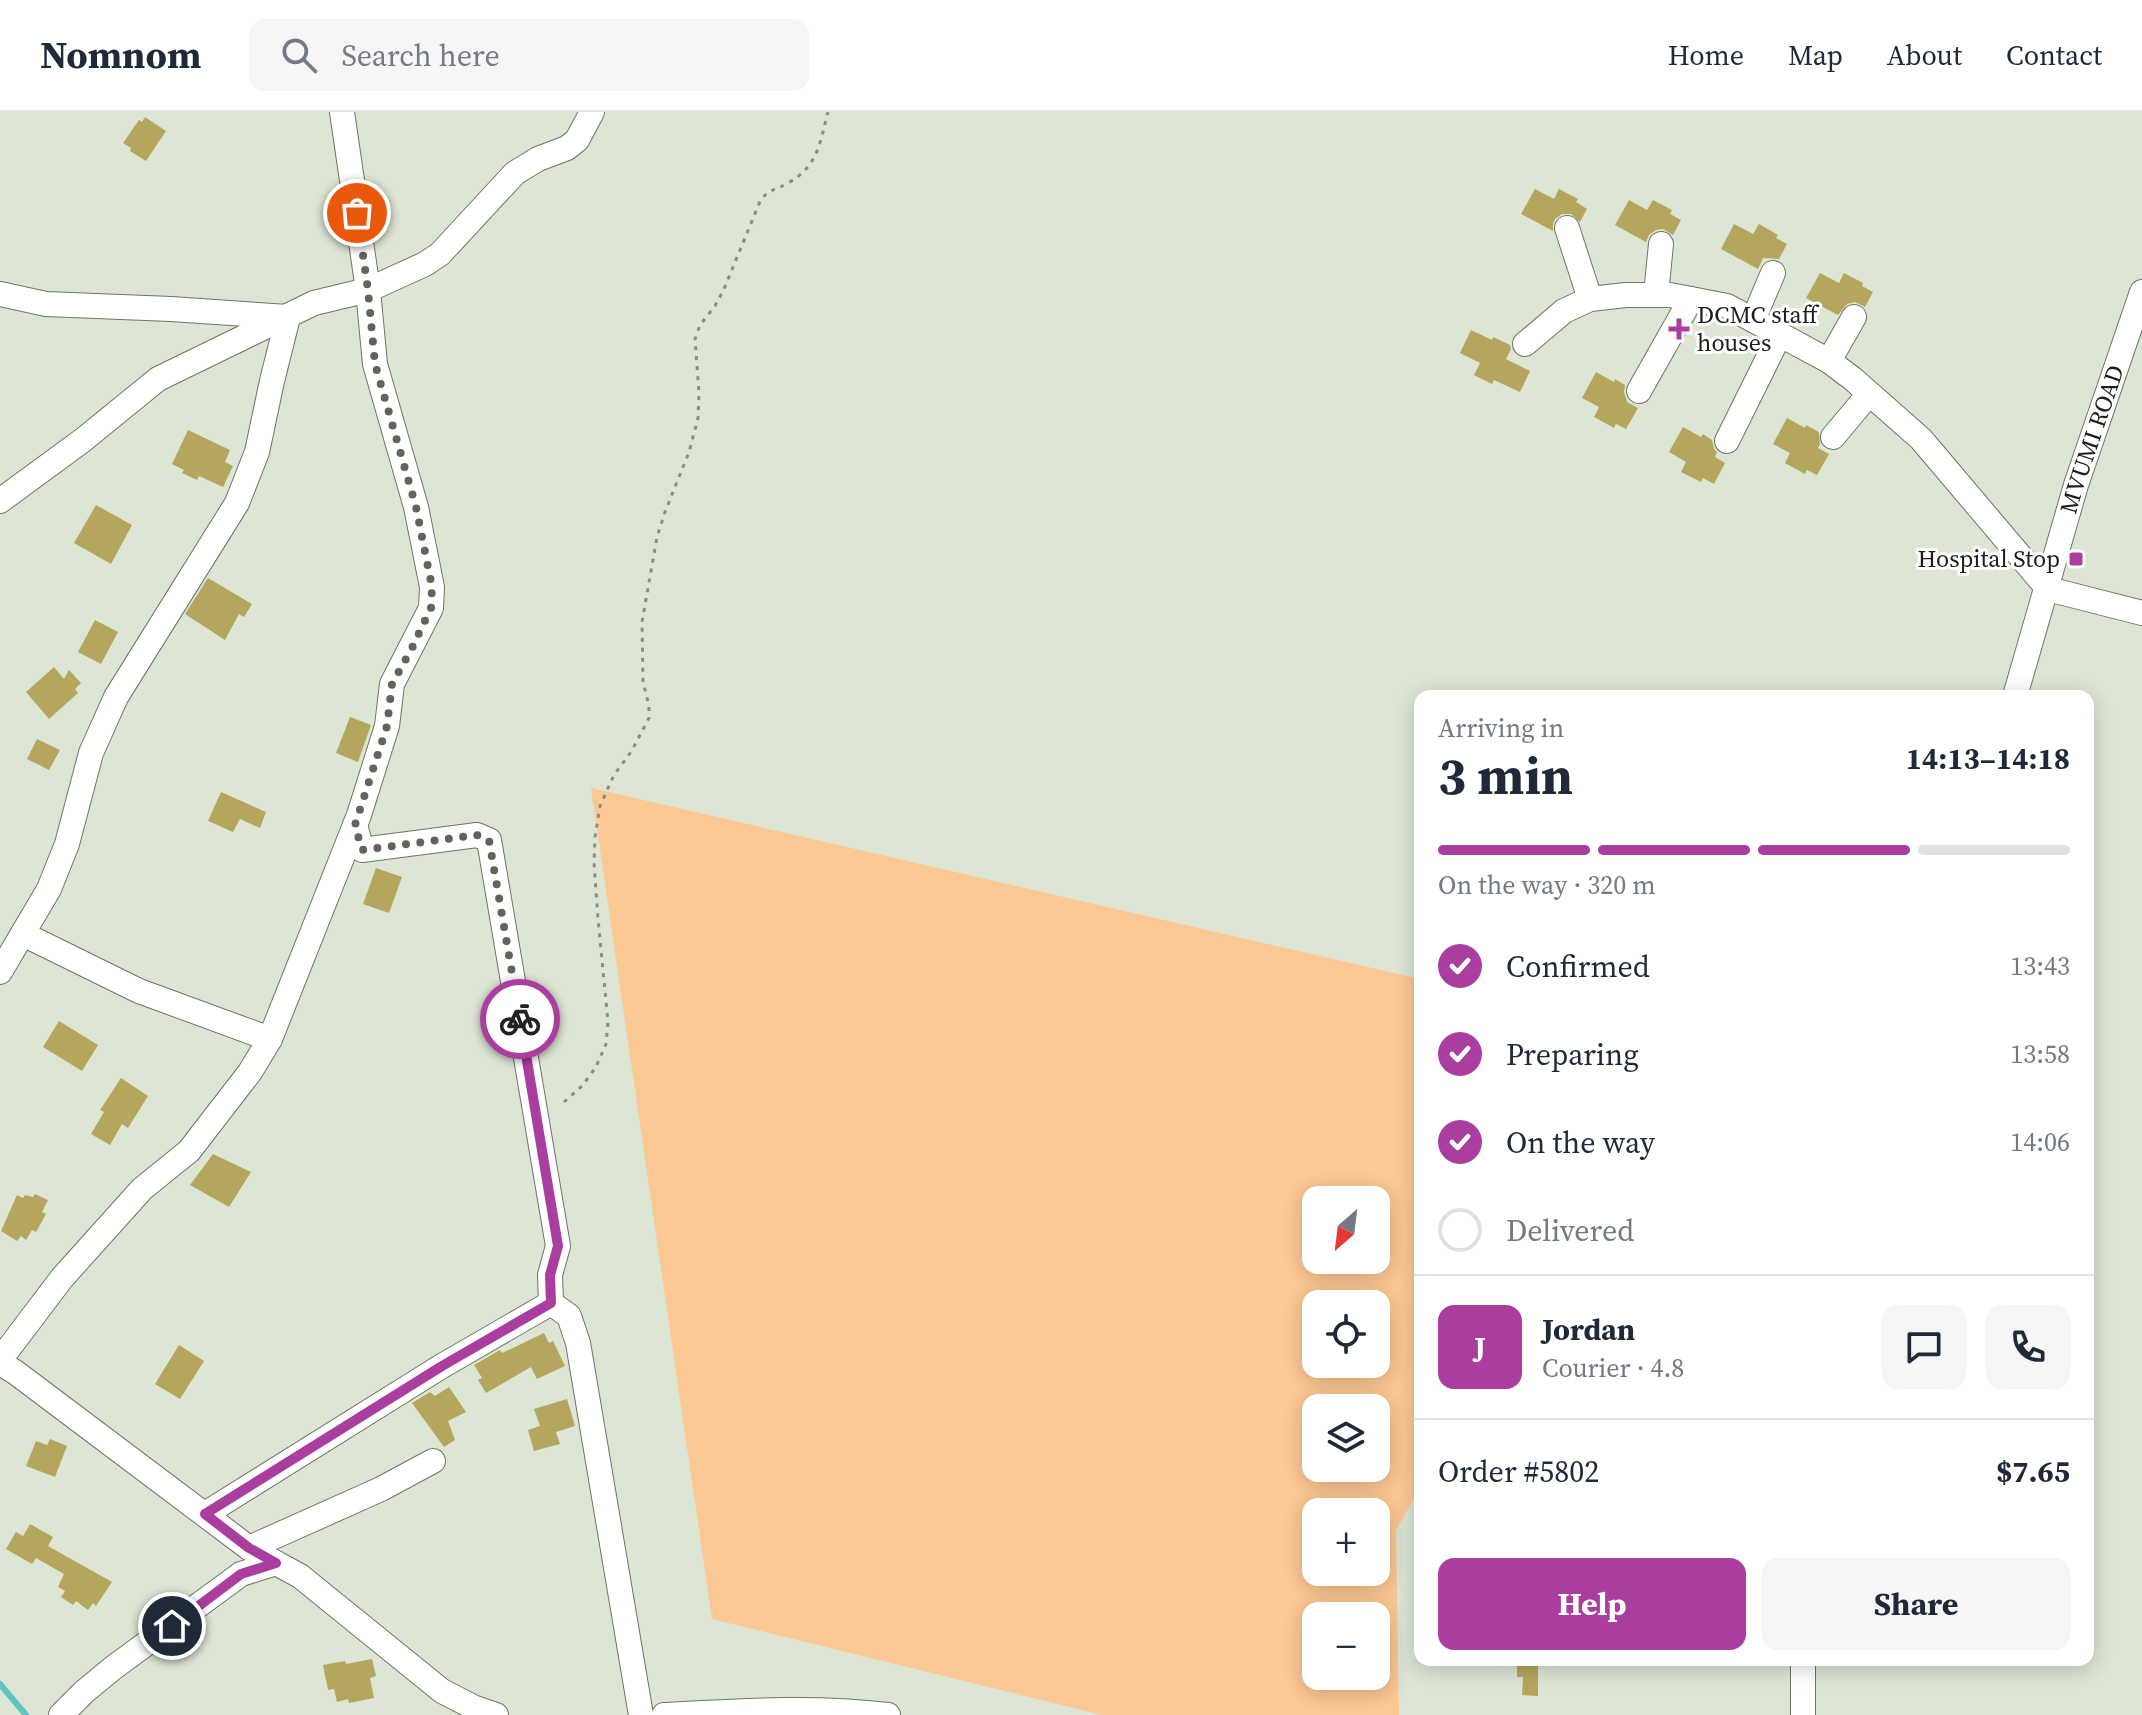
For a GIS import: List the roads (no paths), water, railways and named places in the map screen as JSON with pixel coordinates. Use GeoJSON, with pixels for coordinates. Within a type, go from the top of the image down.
{"type":"FeatureCollection","features":[{"type":"Feature","properties":{"kind":"street"},"geometry":{"type":"LineString","coordinates":[[342,112],[368,290],[375,364],[416,507],[432,587],[431,608],[392,684],[387,726],[355,825],[270,1039],[250,1072],[189,1151],[142,1189],[62,1278],[0,1362],[249,1548],[300,1576],[442,1691],[496,1715]]}},
{"type":"Feature","properties":{"kind":"street"},"geometry":{"type":"LineString","coordinates":[[0,501],[83,440],[158,379],[314,303],[368,290],[425,264],[440,254],[515,173],[577,140],[592,112]]}},
{"type":"Feature","properties":{"kind":"street"},"geometry":{"type":"LineString","coordinates":[[1567,228],[1590,299]]}},
{"type":"Feature","properties":{"kind":"street"},"geometry":{"type":"LineString","coordinates":[[1656,295],[1661,244]]}},
{"type":"Feature","properties":{"kind":"street"},"geometry":{"type":"LineString","coordinates":[[1753,320],[1773,273]]}},
{"type":"Feature","properties":{"kind":"street","name":"MVUMI ROAD"},"geometry":{"type":"LineString","coordinates":[[2017,690],[2076,485],[2142,292]]}},
{"type":"Feature","properties":{"kind":"street"},"geometry":{"type":"LineString","coordinates":[[0,294],[46,304],[288,317]]}},
{"type":"Feature","properties":{"kind":"street"},"geometry":{"type":"LineString","coordinates":[[1525,344],[1564,311],[1590,299],[1670,295],[1727,306],[1829,361],[1921,439],[2048,589],[2142,613]]}},
{"type":"Feature","properties":{"kind":"street"},"geometry":{"type":"LineString","coordinates":[[1639,391],[1691,299]]}},
{"type":"Feature","properties":{"kind":"street"},"geometry":{"type":"LineString","coordinates":[[0,972],[54,878],[67,844],[91,753],[116,697],[237,503],[257,452],[288,317]]}},
{"type":"Feature","properties":{"kind":"street"},"geometry":{"type":"LineString","coordinates":[[1829,361],[1854,317]]}},
{"type":"Feature","properties":{"kind":"street"},"geometry":{"type":"LineString","coordinates":[[1727,441],[1780,334]]}},
{"type":"Feature","properties":{"kind":"street"},"geometry":{"type":"LineString","coordinates":[[1833,437],[1869,394]]}},
{"type":"Feature","properties":{"kind":"street"},"geometry":{"type":"LineString","coordinates":[[355,825],[362,850],[477,835],[489,840],[558,1246],[550,1275],[551,1303]]}},
{"type":"Feature","properties":{"kind":"street"},"geometry":{"type":"LineString","coordinates":[[23,934],[139,991],[270,1039]]}},
{"type":"Feature","properties":{"kind":"street"},"geometry":{"type":"LineString","coordinates":[[205,1514],[442,1366],[551,1303]]}},
{"type":"Feature","properties":{"kind":"street"},"geometry":{"type":"LineString","coordinates":[[551,1303],[569,1316],[578,1343],[641,1715]]}},
{"type":"Feature","properties":{"kind":"street"},"geometry":{"type":"LineString","coordinates":[[249,1548],[381,1489],[433,1461]]}},
{"type":"Feature","properties":{"kind":"street"},"geometry":{"type":"LineString","coordinates":[[61,1715],[113,1668],[241,1574],[276,1563]]}},
{"type":"Feature","properties":{"kind":"street"},"geometry":{"type":"LineString","coordinates":[[1803,1666],[1803,1715]]}},
{"type":"Feature","properties":{"kind":"street"},"geometry":{"type":"LineString","coordinates":[[664,1715],[851,1710],[888,1715]]}},
{"type":"Feature","properties":{"kind":"waterway"},"geometry":{"type":"LineString","coordinates":[[0,1684],[26,1715]]}},
{"type":"Feature","properties":{"kind":"place","name":"DCMC staff houses"},"geometry":{"type":"Point","coordinates":[1679,329]}},
{"type":"Feature","properties":{"kind":"place","name":"Hospital Stop"},"geometry":{"type":"Point","coordinates":[2076,559]}}]}
